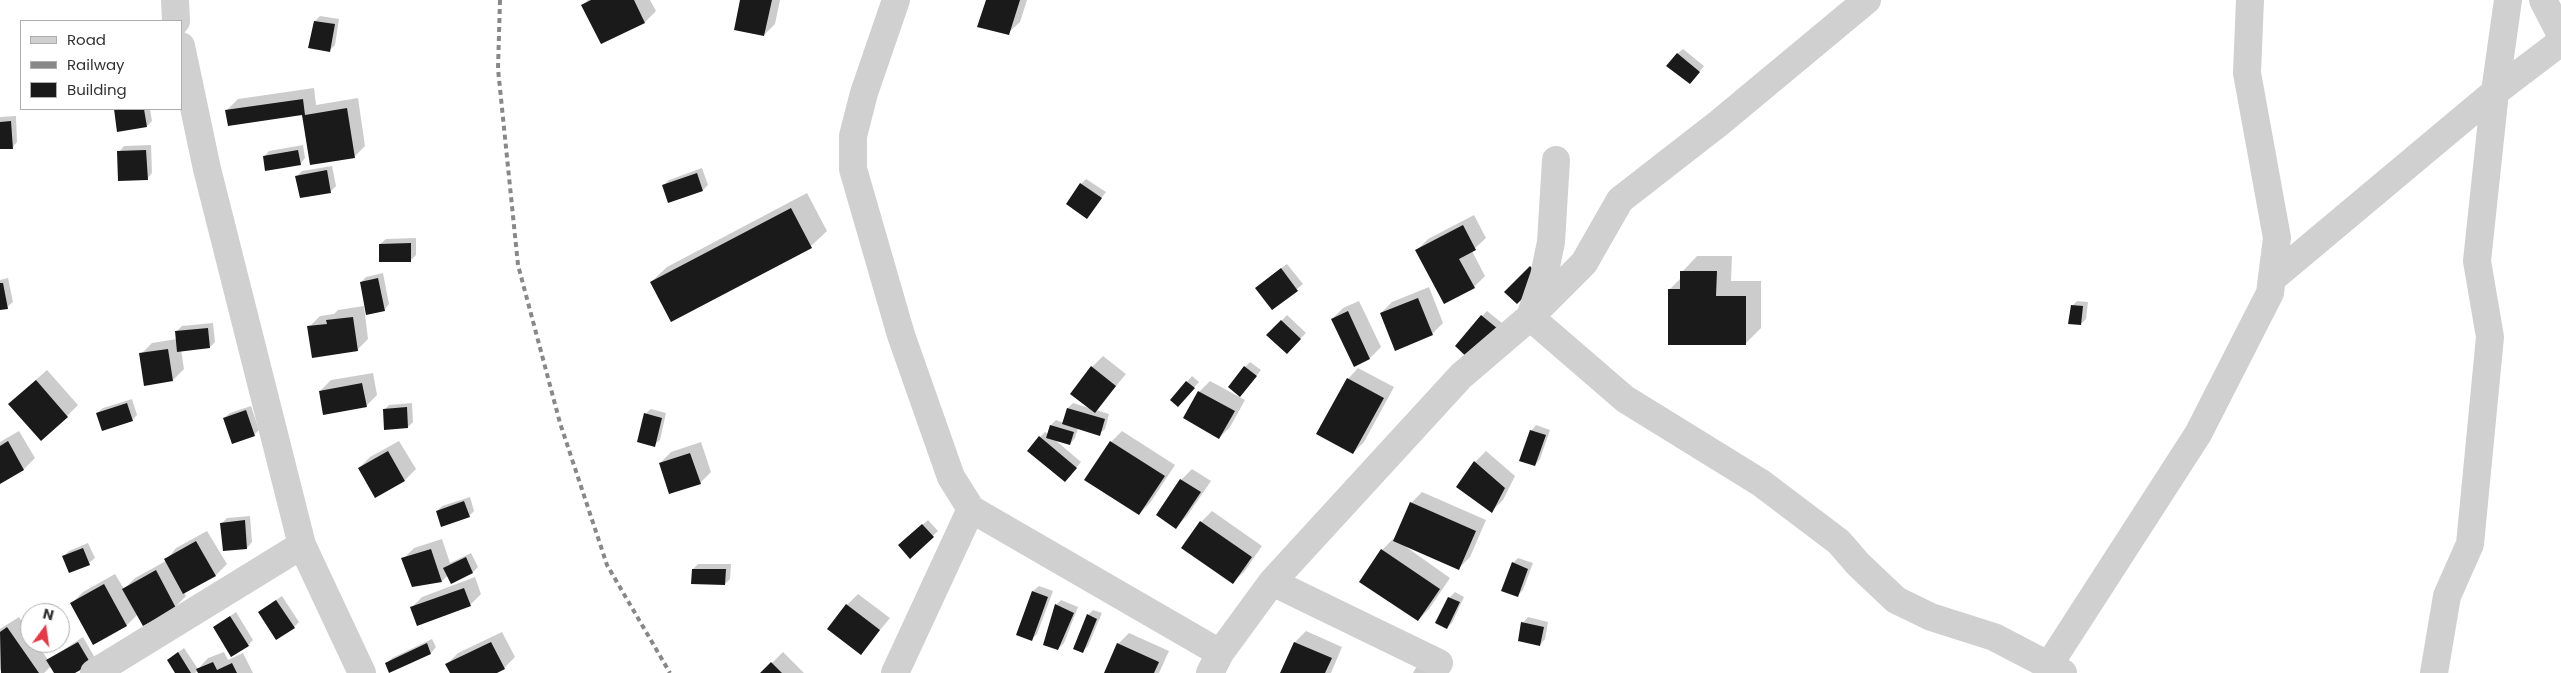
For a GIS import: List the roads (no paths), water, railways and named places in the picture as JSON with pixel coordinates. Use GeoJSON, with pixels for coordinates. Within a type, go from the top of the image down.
{"type":"FeatureCollection","features":[{"type":"Feature","properties":{"kind":"street"},"geometry":{"type":"LineString","coordinates":[[176,0],[176,20]]}},
{"type":"Feature","properties":{"kind":"street"},"geometry":{"type":"LineString","coordinates":[[896,0],[864,93],[853,136],[854,169],[874,249],[901,335],[951,477],[971,509],[1215,663],[1272,582],[1461,376],[1530,316],[1584,263],[1620,200],[1719,123],[1867,0]]}},
{"type":"Feature","properties":{"kind":"street"},"geometry":{"type":"LineString","coordinates":[[1530,316],[1625,399],[1761,483],[1839,542],[1858,564],[1896,600],[1931,617],[1994,637],[2056,669],[2198,434],[2270,293],[2274,277],[2277,238],[2247,74],[2250,0]]}},
{"type":"Feature","properties":{"kind":"street"},"geometry":{"type":"LineString","coordinates":[[2434,673],[2448,596],[2470,544],[2490,337],[2476,261],[2495,92],[2508,0]]}},
{"type":"Feature","properties":{"kind":"street"},"geometry":{"type":"LineString","coordinates":[[2544,0],[2561,35]]}},
{"type":"Feature","properties":{"kind":"street"},"geometry":{"type":"LineString","coordinates":[[2274,277],[2495,92],[2561,42]]}},
{"type":"Feature","properties":{"kind":"street"},"geometry":{"type":"LineString","coordinates":[[182,51],[207,169],[302,545],[362,673]]}},
{"type":"Feature","properties":{"kind":"street"},"geometry":{"type":"LineString","coordinates":[[1530,316],[1544,276],[1551,242],[1556,160]]}},
{"type":"Feature","properties":{"kind":"street"},"geometry":{"type":"LineString","coordinates":[[895,673],[971,509]]}},
{"type":"Feature","properties":{"kind":"street"},"geometry":{"type":"LineString","coordinates":[[94,673],[302,545]]}},
{"type":"Feature","properties":{"kind":"street"},"geometry":{"type":"LineString","coordinates":[[1272,582],[1439,663]]}},
{"type":"Feature","properties":{"kind":"railway"},"geometry":{"type":"LineString","coordinates":[[500,0],[498,69],[518,265],[560,423],[607,565],[670,673]]}}]}
